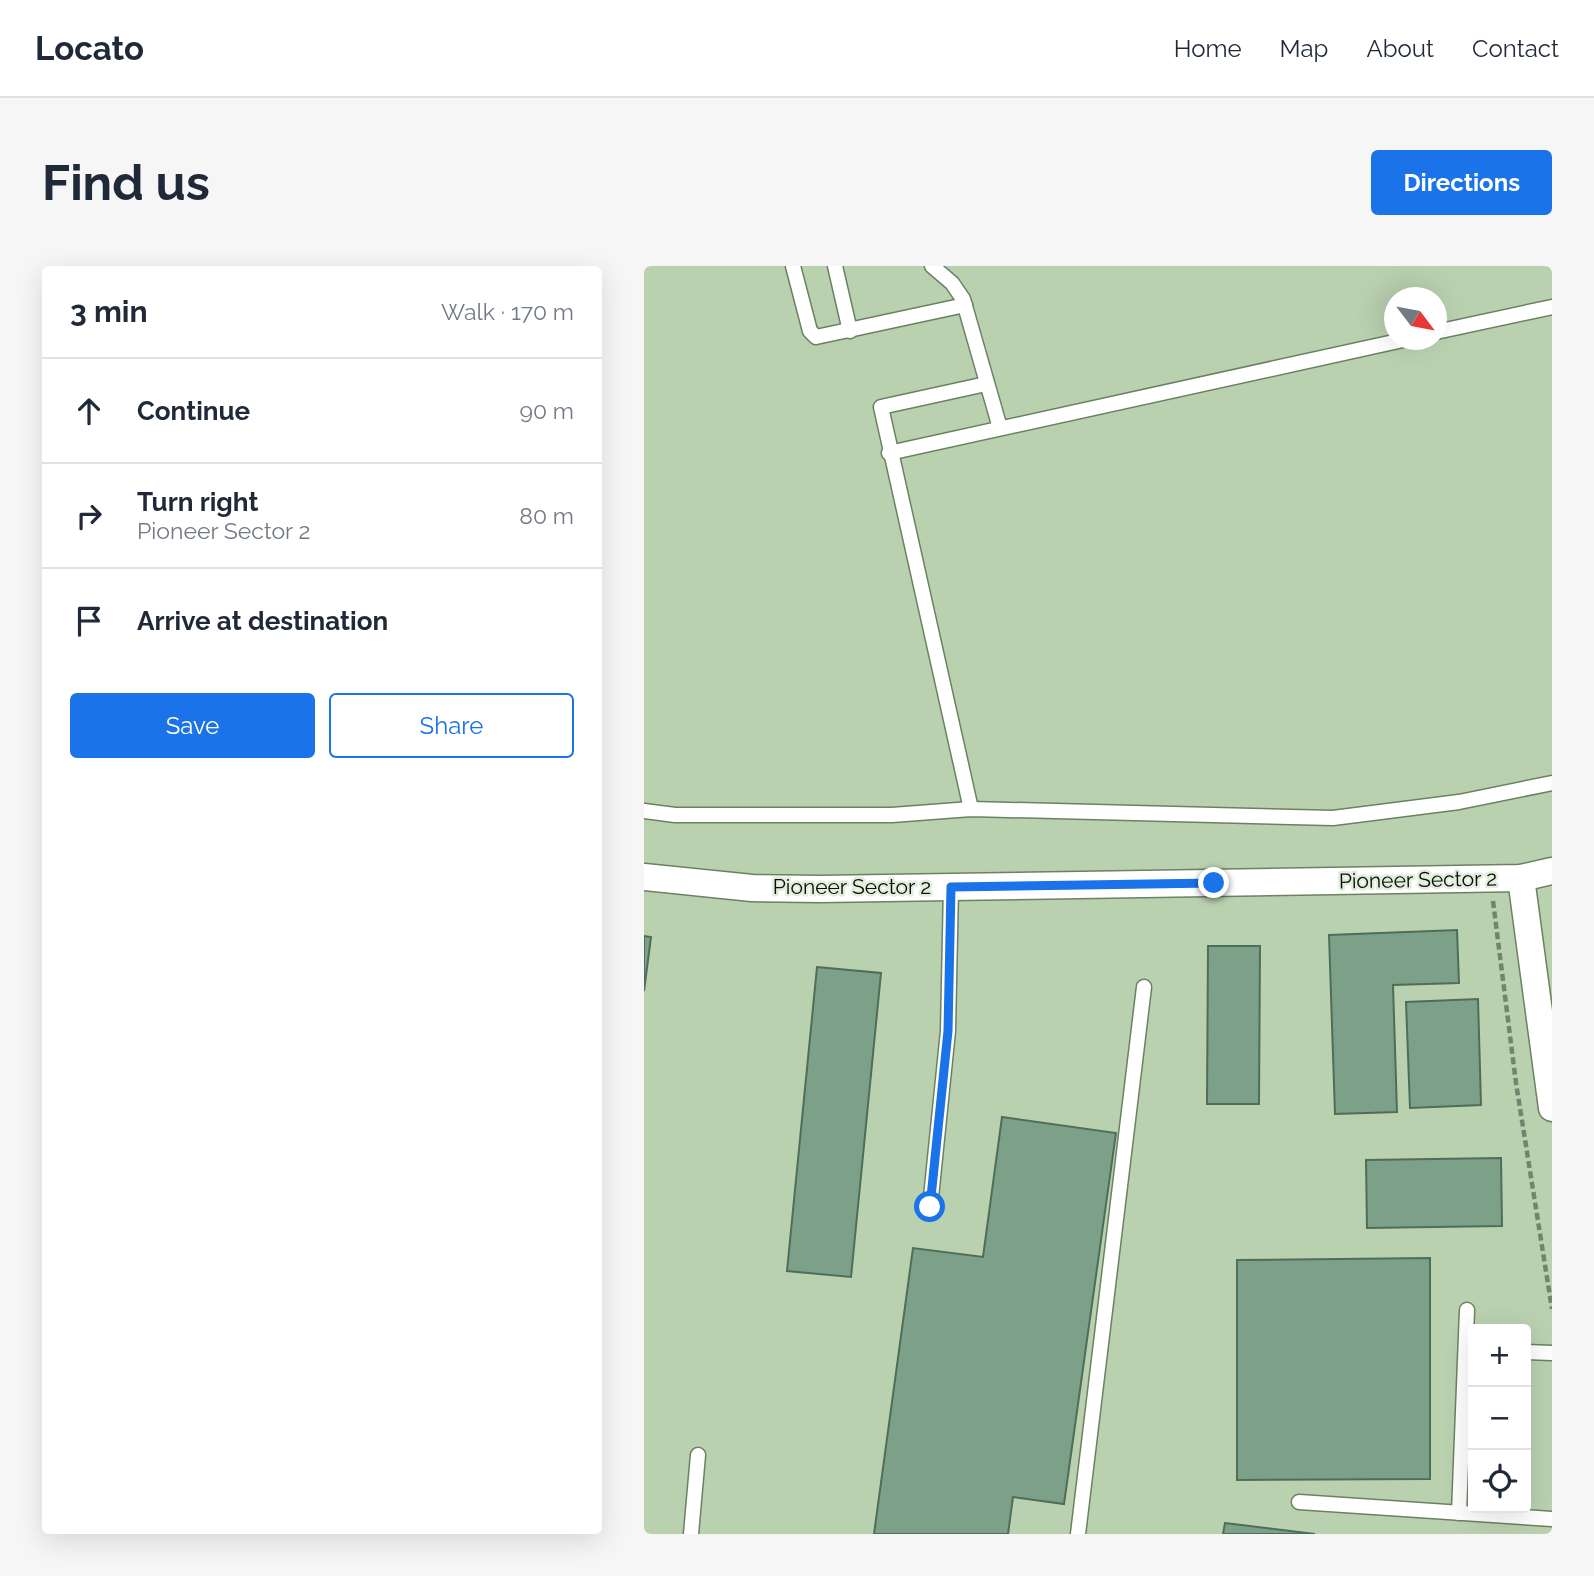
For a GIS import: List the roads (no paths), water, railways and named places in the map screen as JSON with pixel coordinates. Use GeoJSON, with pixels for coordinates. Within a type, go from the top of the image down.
{"type":"FeatureCollection","features":[{"type":"Feature","properties":{"kind":"street","name":"Pioneer Sector 2"},"geometry":{"type":"LineString","coordinates":[[644,877],[752,888],[820,889],[1521,878],[1552,871]]}},
{"type":"Feature","properties":{"kind":"street","name":"Pioneer Sector 2"},"geometry":{"type":"LineString","coordinates":[[1521,878],[1552,1108]]}},
{"type":"Feature","properties":{"kind":"lane"},"geometry":{"type":"LineString","coordinates":[[793,266],[810,331],[820,338],[965,305]]}},
{"type":"Feature","properties":{"kind":"lane"},"geometry":{"type":"LineString","coordinates":[[835,266],[850,331]]}},
{"type":"Feature","properties":{"kind":"lane"},"geometry":{"type":"LineString","coordinates":[[932,266],[952,283],[965,305],[1000,428]]}},
{"type":"Feature","properties":{"kind":"lane"},"geometry":{"type":"LineString","coordinates":[[1447,330],[1552,307]]}},
{"type":"Feature","properties":{"kind":"lane"},"geometry":{"type":"LineString","coordinates":[[889,453],[1384,344]]}},
{"type":"Feature","properties":{"kind":"lane"},"geometry":{"type":"LineString","coordinates":[[971,809],[889,453],[881,407],[986,384]]}},
{"type":"Feature","properties":{"kind":"lane"},"geometry":{"type":"LineString","coordinates":[[644,811],[675,816],[892,815],[971,809],[1333,818],[1459,802],[1552,783]]}},
{"type":"Feature","properties":{"kind":"lane"},"geometry":{"type":"LineString","coordinates":[[930,1207],[948,1031],[951,887]]}},
{"type":"Feature","properties":{"kind":"lane"},"geometry":{"type":"LineString","coordinates":[[1079,1534],[1144,987]]}},
{"type":"Feature","properties":{"kind":"lane"},"geometry":{"type":"LineString","coordinates":[[1467,1310],[1468,1330]]}},
{"type":"Feature","properties":{"kind":"lane"},"geometry":{"type":"LineString","coordinates":[[1531,1352],[1552,1353]]}},
{"type":"Feature","properties":{"kind":"lane"},"geometry":{"type":"LineString","coordinates":[[1459,1513],[1468,1365]]}},
{"type":"Feature","properties":{"kind":"lane"},"geometry":{"type":"LineString","coordinates":[[691,1534],[698,1455]]}},
{"type":"Feature","properties":{"kind":"lane"},"geometry":{"type":"LineString","coordinates":[[1299,1502],[1552,1519]]}}]}
